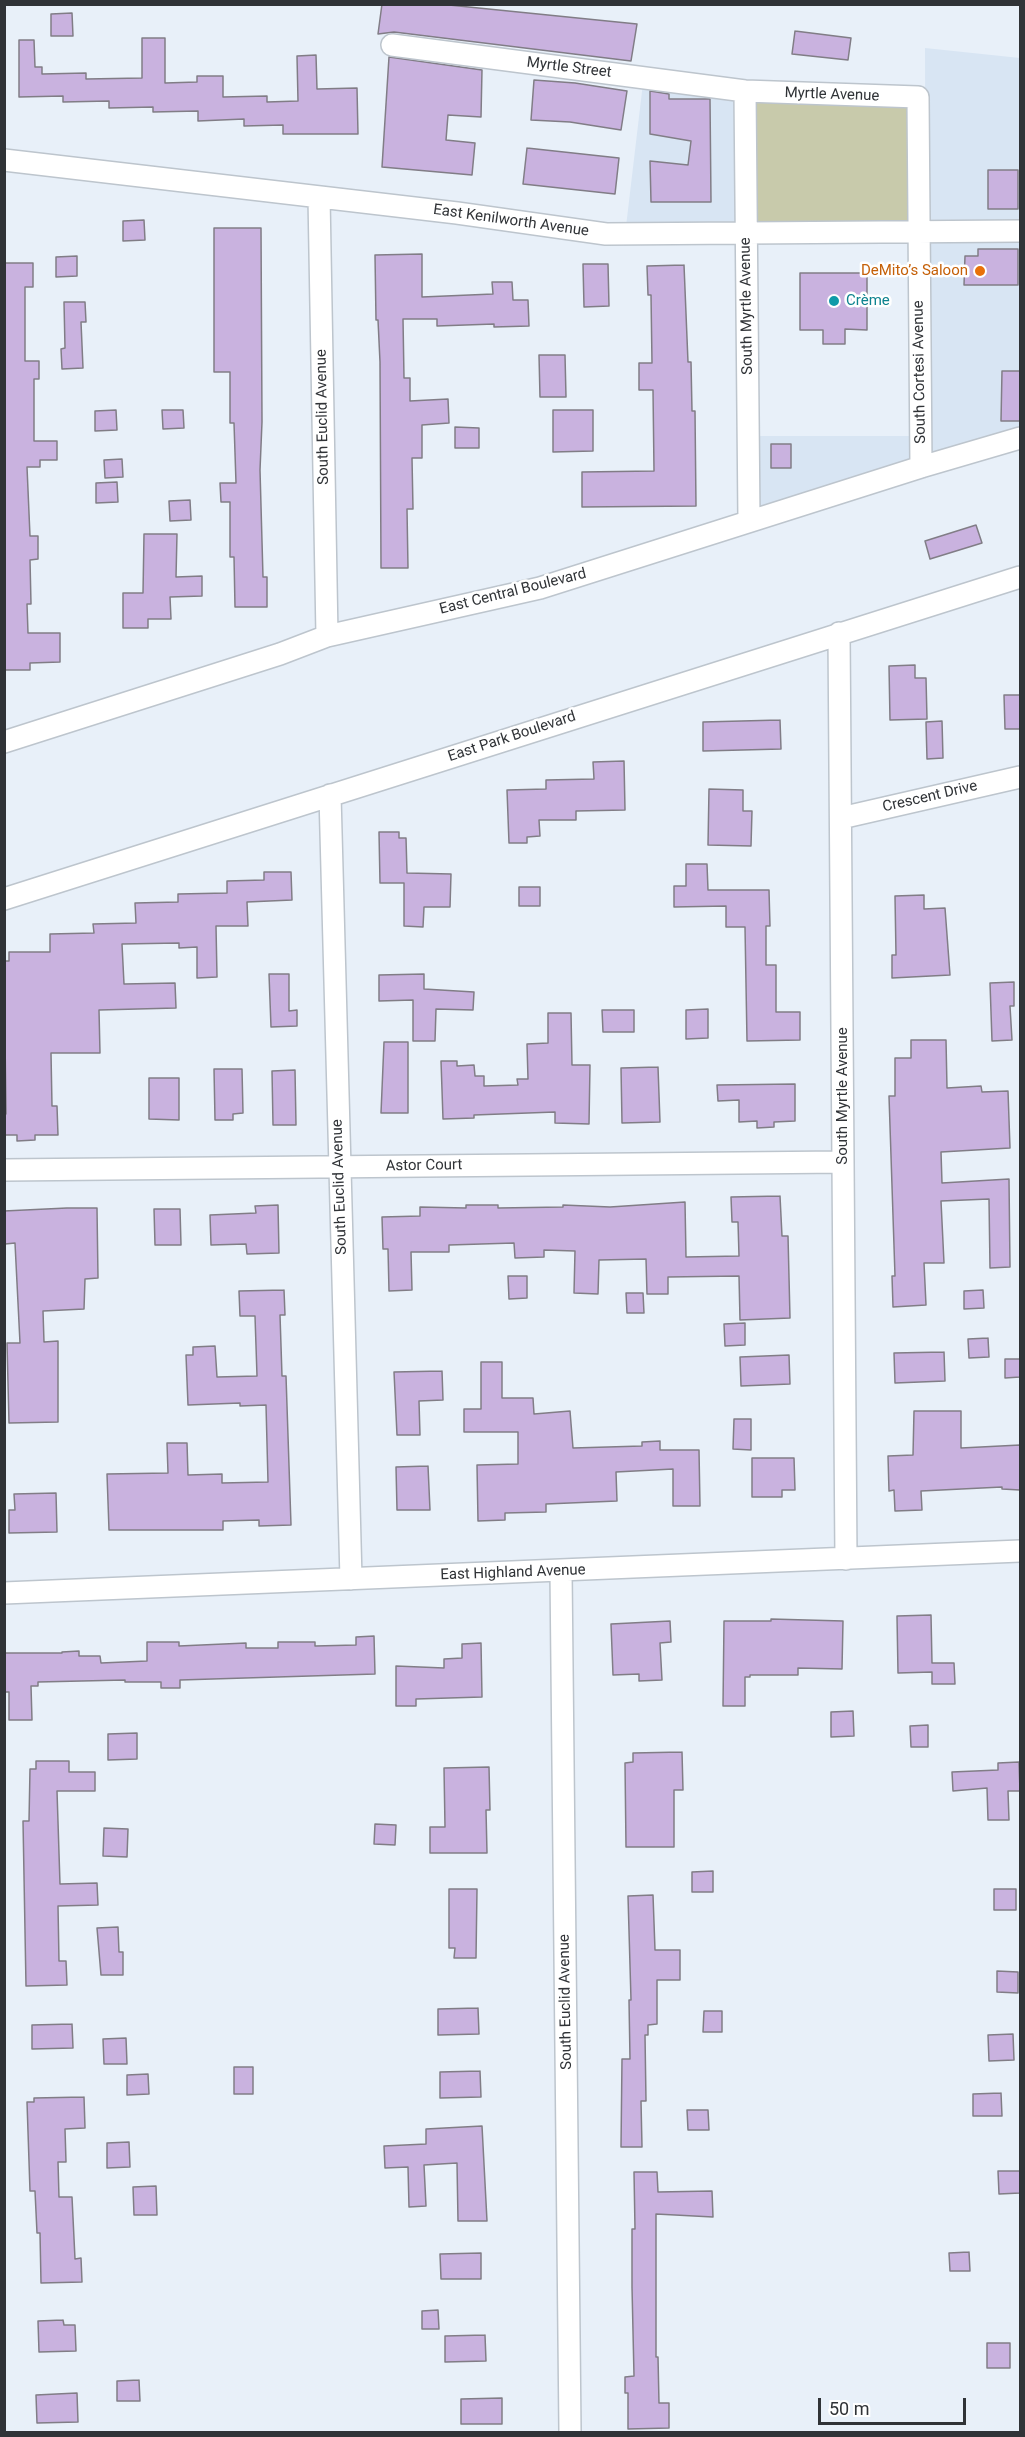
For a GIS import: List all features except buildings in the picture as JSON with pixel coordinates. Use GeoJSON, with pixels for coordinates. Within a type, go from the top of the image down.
{"type":"FeatureCollection","features":[{"type":"Feature","properties":{"kind":"street","name":"Myrtle Street"},"geometry":{"type":"LineString","coordinates":[[392,45],[745,91]]}},
{"type":"Feature","properties":{"kind":"street","name":"Myrtle Avenue"},"geometry":{"type":"LineString","coordinates":[[745,91],[918,97]]}},
{"type":"Feature","properties":{"kind":"street","name":"South Myrtle Avenue"},"geometry":{"type":"LineString","coordinates":[[745,91],[749,521]]}},
{"type":"Feature","properties":{"kind":"street","name":"South Cortesi Avenue"},"geometry":{"type":"LineString","coordinates":[[918,97],[921,468]]}},
{"type":"Feature","properties":{"kind":"street","name":"East Kenilworth Avenue"},"geometry":{"type":"LineString","coordinates":[[4,160],[457,213],[606,234],[1020,231]]}},
{"type":"Feature","properties":{"kind":"street","name":"South Euclid Avenue"},"geometry":{"type":"LineString","coordinates":[[319,197],[327,636]]}},
{"type":"Feature","properties":{"kind":"street","name":"East Central Boulevard"},"geometry":{"type":"LineString","coordinates":[[4,742],[280,654],[327,636],[540,588],[1020,438]]}},
{"type":"Feature","properties":{"kind":"street","name":"East Park Boulevard"},"geometry":{"type":"LineString","coordinates":[[4,899],[1020,577]]}},
{"type":"Feature","properties":{"kind":"street","name":"South Myrtle Avenue"},"geometry":{"type":"LineString","coordinates":[[839,633],[846,1559]]}},
{"type":"Feature","properties":{"kind":"street","name":"Crescent Drive"},"geometry":{"type":"LineString","coordinates":[[841,818],[1020,777]]}},
{"type":"Feature","properties":{"kind":"street","name":"South Euclid Avenue"},"geometry":{"type":"LineString","coordinates":[[330,795],[351,1579]]}},
{"type":"Feature","properties":{"kind":"street","name":"Astor Court"},"geometry":{"type":"LineString","coordinates":[[4,1170],[843,1162]]}},
{"type":"Feature","properties":{"kind":"street","name":"East Highland Avenue"},"geometry":{"type":"LineString","coordinates":[[4,1593],[1020,1551]]}},
{"type":"Feature","properties":{"kind":"street","name":"South Euclid Avenue"},"geometry":{"type":"LineString","coordinates":[[561,1571],[570,2433]]}},
{"type":"Feature","properties":{"kind":"shaded area"},"geometry":{"type":"Polygon","coordinates":[[[925,48],[1020,58],[1020,433],[926,461],[925,48]]]}},
{"type":"Feature","properties":{"kind":"shaded area"},"geometry":{"type":"Polygon","coordinates":[[[643,83],[739,96],[738,233],[625,235],[643,83]]]}},
{"type":"Feature","properties":{"kind":"shaded area"},"geometry":{"type":"Polygon","coordinates":[[[752,436],[915,436],[916,462],[754,514],[752,436]]]}},
{"type":"Feature","properties":{"kind":"green space"},"geometry":{"type":"Polygon","coordinates":[[[750,98],[912,102],[912,227],[752,228],[750,98]]]}},
{"type":"Feature","properties":{"kind":"place","name":"DeMito’s Saloon"},"geometry":{"type":"Point","coordinates":[980,271]}},
{"type":"Feature","properties":{"kind":"place","name":"Crème"},"geometry":{"type":"Point","coordinates":[834,301]}}]}
